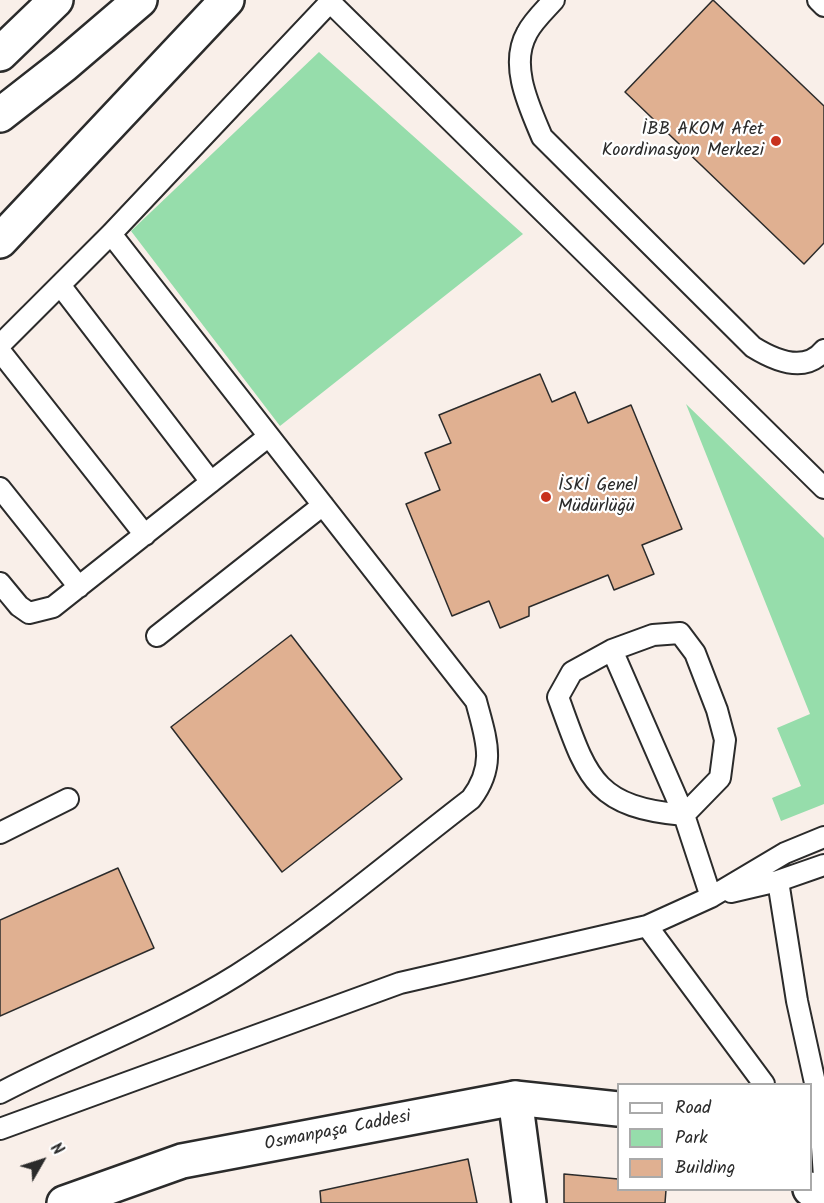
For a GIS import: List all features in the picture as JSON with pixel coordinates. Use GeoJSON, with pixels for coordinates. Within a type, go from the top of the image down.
{"type":"FeatureCollection","features":[{"type":"Feature","properties":{"kind":"main road"},"geometry":{"type":"LineString","coordinates":[[0,54],[56,0]]}},
{"type":"Feature","properties":{"kind":"main road"},"geometry":{"type":"LineString","coordinates":[[0,115],[64,65],[140,0]]}},
{"type":"Feature","properties":{"kind":"main road"},"geometry":{"type":"LineString","coordinates":[[0,241],[227,0]]}},
{"type":"Feature","properties":{"kind":"main road"},"geometry":{"type":"LineString","coordinates":[[514,1098],[529,1203]]}},
{"type":"Feature","properties":{"kind":"main road","name":"Osmanpaşa Caddesi"},"geometry":{"type":"LineString","coordinates":[[63,1203],[182,1161],[514,1098],[617,1109]]}},
{"type":"Feature","properties":{"kind":"lane"},"geometry":{"type":"LineString","coordinates":[[554,0],[526,34],[519,68],[528,104],[542,137],[753,347],[771,358],[798,365],[820,355],[824,350]]}},
{"type":"Feature","properties":{"kind":"lane"},"geometry":{"type":"LineString","coordinates":[[818,0],[824,6]]}},
{"type":"Feature","properties":{"kind":"lane"},"geometry":{"type":"LineString","coordinates":[[0,345],[111,234],[331,1],[824,488]]}},
{"type":"Feature","properties":{"kind":"lane"},"geometry":{"type":"LineString","coordinates":[[0,1093],[179,1009],[238,974],[309,924],[471,799],[484,782],[488,747],[476,701],[111,234]]}},
{"type":"Feature","properties":{"kind":"lane"},"geometry":{"type":"LineString","coordinates":[[60,285],[211,482]]}},
{"type":"Feature","properties":{"kind":"lane"},"geometry":{"type":"LineString","coordinates":[[0,351],[145,535]]}},
{"type":"Feature","properties":{"kind":"lane"},"geometry":{"type":"LineString","coordinates":[[0,583],[19,606],[29,613],[53,608],[269,436]]}},
{"type":"Feature","properties":{"kind":"lane"},"geometry":{"type":"LineString","coordinates":[[0,488],[79,587]]}},
{"type":"Feature","properties":{"kind":"lane"},"geometry":{"type":"LineString","coordinates":[[157,636],[323,505]]}},
{"type":"Feature","properties":{"kind":"lane"},"geometry":{"type":"LineString","coordinates":[[680,633],[695,653],[717,710],[725,740],[720,778],[684,814],[650,812],[619,802],[594,780],[578,752],[558,697],[572,672],[612,650],[653,635],[680,633]]}},
{"type":"Feature","properties":{"kind":"lane"},"geometry":{"type":"LineString","coordinates":[[612,650],[684,814],[711,897]]}},
{"type":"Feature","properties":{"kind":"lane"},"geometry":{"type":"LineString","coordinates":[[0,833],[68,799]]}},
{"type":"Feature","properties":{"kind":"lane"},"geometry":{"type":"LineString","coordinates":[[0,1129],[400,983],[647,926],[711,897],[785,853],[824,837]]}},
{"type":"Feature","properties":{"kind":"lane"},"geometry":{"type":"LineString","coordinates":[[711,897],[778,882],[824,865]]}},
{"type":"Feature","properties":{"kind":"lane"},"geometry":{"type":"LineString","coordinates":[[778,882],[797,1001],[819,1101],[824,1177]]}},
{"type":"Feature","properties":{"kind":"lane"},"geometry":{"type":"LineString","coordinates":[[647,926],[763,1083]]}},
{"type":"Feature","properties":{"kind":"lane"},"geometry":{"type":"LineString","coordinates":[[812,1173],[824,1196]]}},
{"type":"Feature","properties":{"kind":"green space"},"geometry":{"type":"Polygon","coordinates":[[[319,52],[523,234],[280,426],[131,231],[319,52]]]}},
{"type":"Feature","properties":{"kind":"green space"},"geometry":{"type":"Polygon","coordinates":[[[686,404],[824,538],[824,804],[781,821],[772,798],[801,786],[777,728],[810,714],[686,404]]]}},
{"type":"Feature","properties":{"kind":"building"},"geometry":{"type":"Polygon","coordinates":[[[713,0],[824,106],[824,243],[804,264],[625,92],[713,0]]]}},
{"type":"Feature","properties":{"kind":"building","name":"İSKİ Genel Müdürlüğü"},"geometry":{"type":"Polygon","coordinates":[[[540,374],[552,402],[575,392],[588,423],[631,405],[682,529],[642,545],[654,574],[614,590],[608,575],[529,607],[529,616],[500,628],[489,601],[452,616],[406,504],[440,490],[425,453],[451,443],[439,415],[540,374]]]}},
{"type":"Feature","properties":{"kind":"building"},"geometry":{"type":"Polygon","coordinates":[[[291,635],[402,779],[282,872],[171,727],[291,635]]]}},
{"type":"Feature","properties":{"kind":"building"},"geometry":{"type":"Polygon","coordinates":[[[118,868],[154,948],[0,1016],[0,920],[118,868]]]}},
{"type":"Feature","properties":{"kind":"building"},"geometry":{"type":"Polygon","coordinates":[[[468,1159],[477,1203],[321,1203],[320,1191],[468,1159]]]}},
{"type":"Feature","properties":{"kind":"building"},"geometry":{"type":"Polygon","coordinates":[[[564,1174],[617,1179],[617,1191],[666,1191],[665,1203],[564,1203],[564,1174]]]}},
{"type":"Feature","properties":{"kind":"place","name":"İBB AKOM Afet Koordinasyon Merkezi"},"geometry":{"type":"Point","coordinates":[776,141]}},
{"type":"Feature","properties":{"kind":"place","name":"İSKİ Genel Müdürlüğü"},"geometry":{"type":"Point","coordinates":[546,497]}}]}
